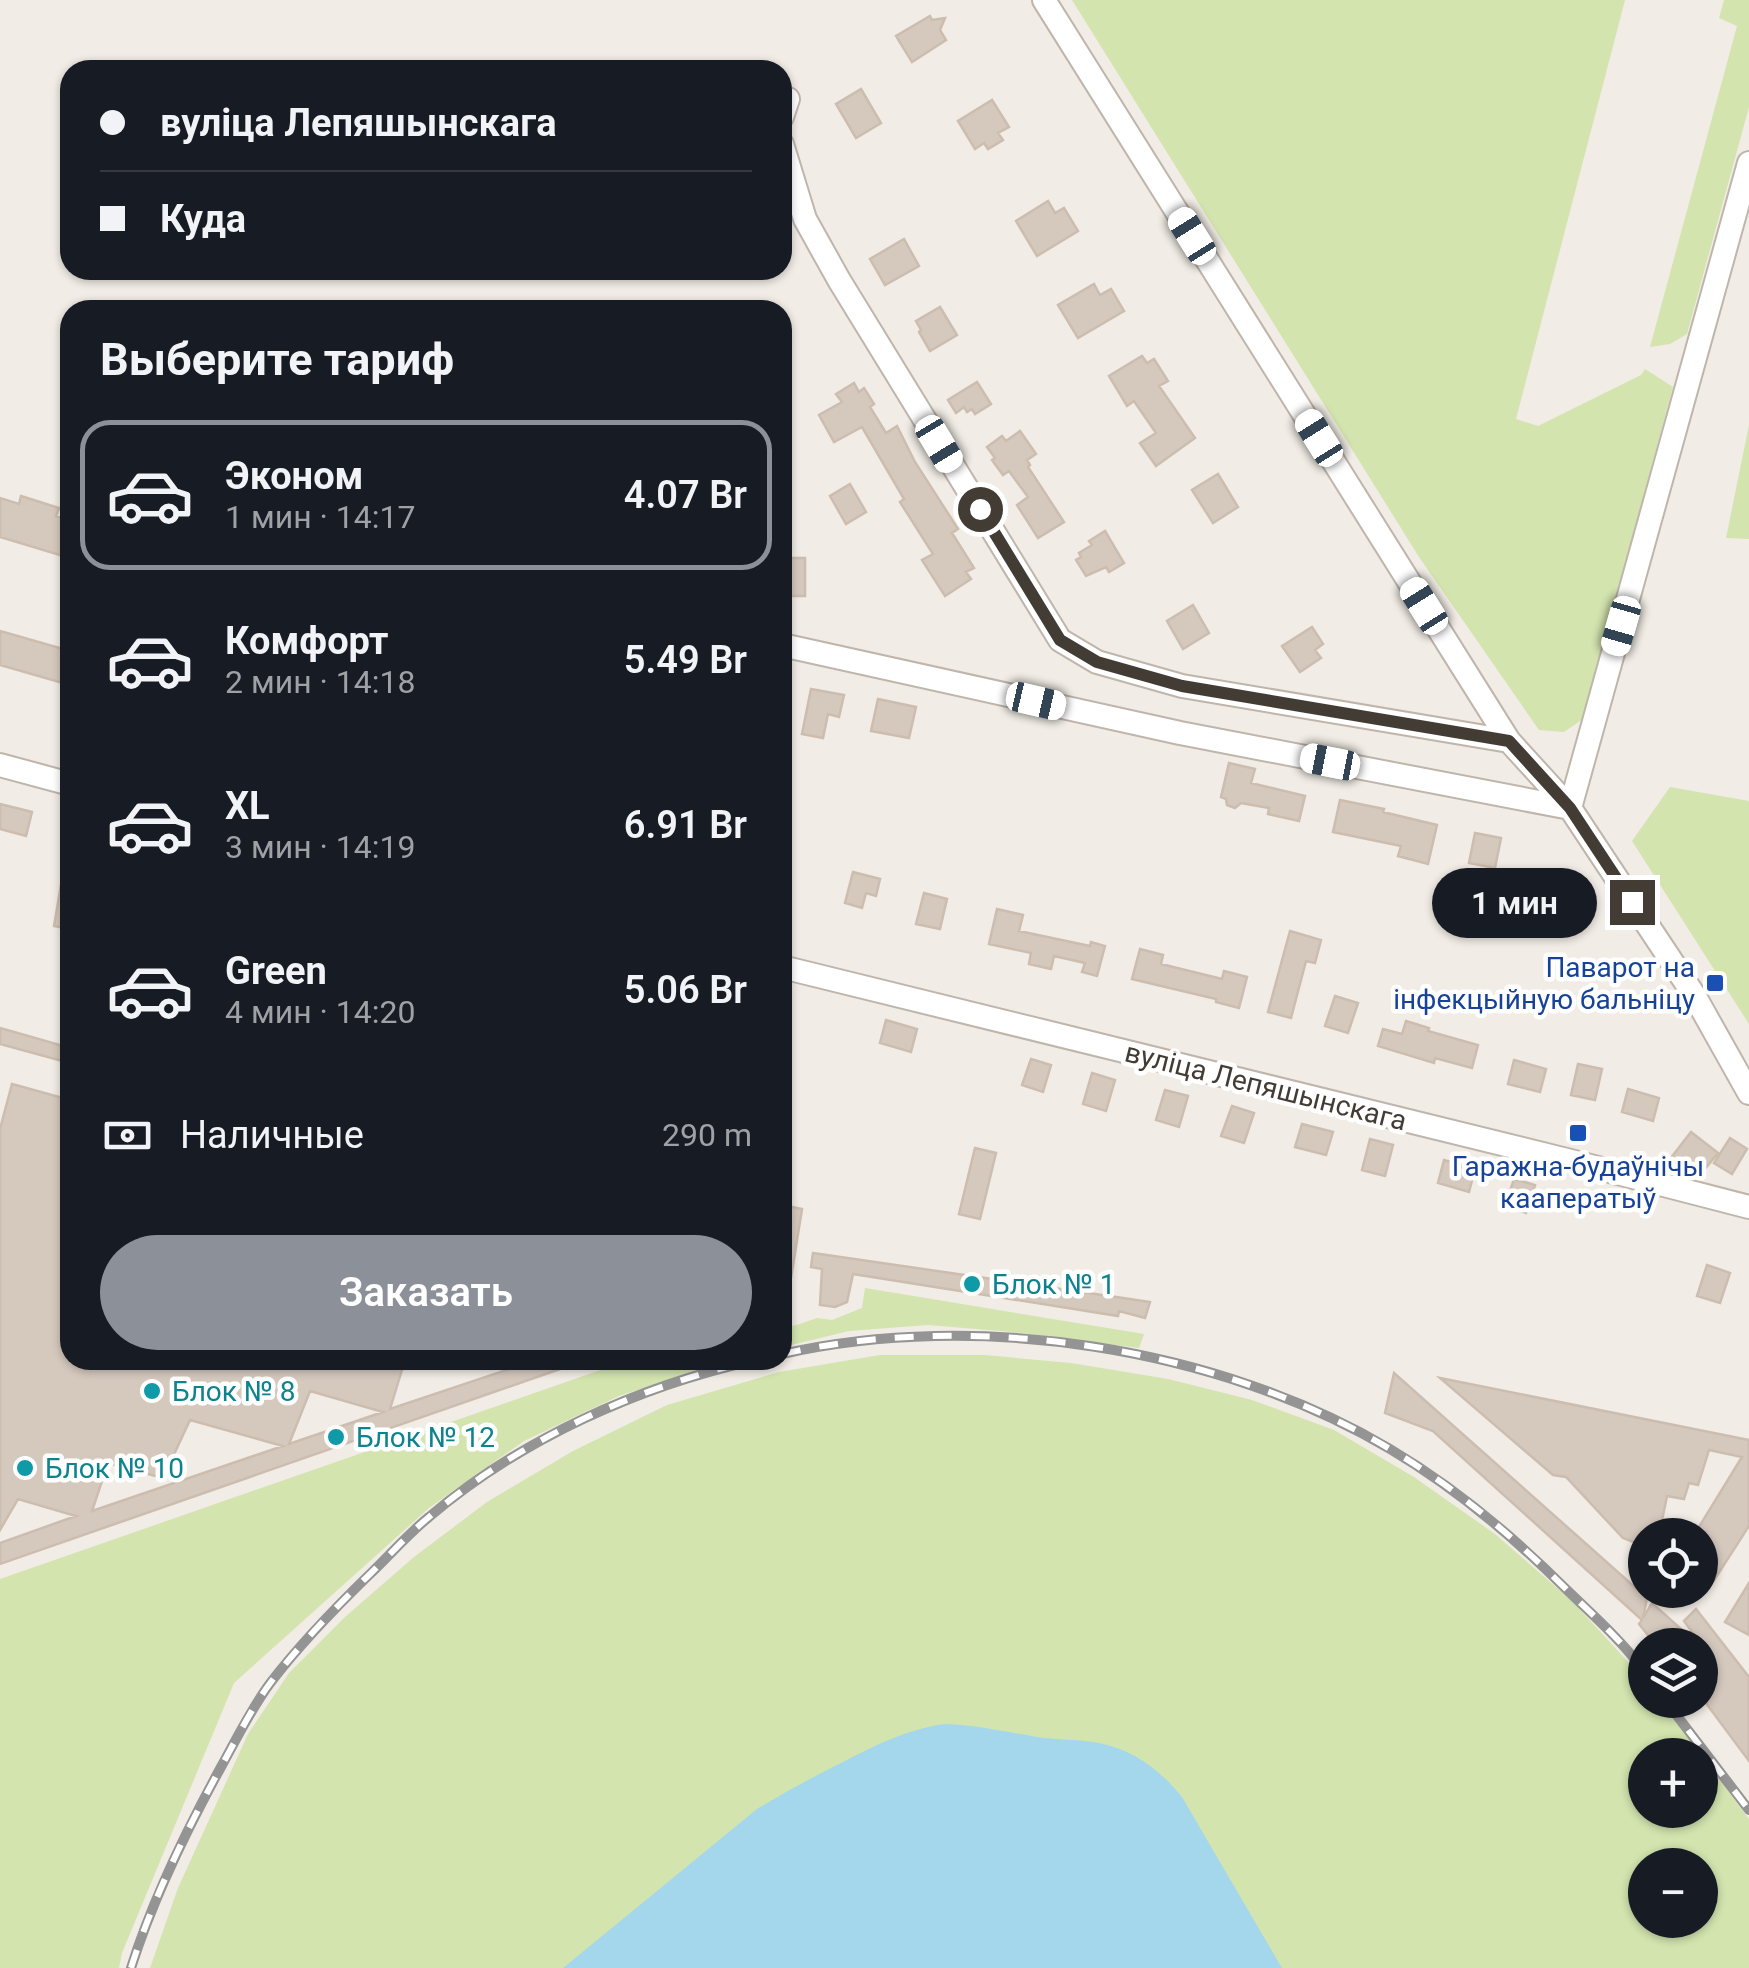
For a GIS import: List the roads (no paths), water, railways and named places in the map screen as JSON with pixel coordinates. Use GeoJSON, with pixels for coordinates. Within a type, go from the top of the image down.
{"type":"FeatureCollection","features":[{"type":"Feature","properties":{"kind":"street"},"geometry":{"type":"LineString","coordinates":[[1044,0],[1509,741],[1570,808],[1694,994],[1749,1093]]}},
{"type":"Feature","properties":{"kind":"street"},"geometry":{"type":"LineString","coordinates":[[1570,808],[1749,163]]}},
{"type":"Feature","properties":{"kind":"street"},"geometry":{"type":"LineString","coordinates":[[792,177],[805,219],[830,264],[1060,640],[1097,662],[1182,686],[1509,741]]}},
{"type":"Feature","properties":{"kind":"street"},"geometry":{"type":"LineString","coordinates":[[792,647],[1180,733],[1570,808]]}},
{"type":"Feature","properties":{"kind":"street"},"geometry":{"type":"LineString","coordinates":[[0,765],[60,781]]}},
{"type":"Feature","properties":{"kind":"street","name":"вуліца Лепяшынскага"},"geometry":{"type":"LineString","coordinates":[[792,969],[1749,1207]]}},
{"type":"Feature","properties":{"kind":"water"},"geometry":{"type":"Polygon","coordinates":[[[945,1724],[1099,1743],[1145,1762],[1182,1797],[1282,1968],[563,1968],[757,1809],[879,1744],[945,1724]]]}},
{"type":"Feature","properties":{"kind":"railway"},"geometry":{"type":"LineString","coordinates":[[792,1352],[857,1341],[935,1336],[1015,1338],[1095,1347],[1173,1363],[1250,1385],[1322,1414],[1390,1449],[1438,1480],[1526,1551],[1628,1651]]}},
{"type":"Feature","properties":{"kind":"railway"},"geometry":{"type":"LineString","coordinates":[[131,1968],[183,1840],[257,1702],[343,1601],[429,1517],[502,1463],[583,1419],[716,1370]]}},
{"type":"Feature","properties":{"kind":"railway"},"geometry":{"type":"LineString","coordinates":[[1679,1718],[1749,1810]]}},
{"type":"Feature","properties":{"kind":"place","name":"Паварот на інфекцыйную бальніцу"},"geometry":{"type":"Point","coordinates":[1715,983]}},
{"type":"Feature","properties":{"kind":"place","name":"Гаражна-будаўнічы кааператыў"},"geometry":{"type":"Point","coordinates":[1578,1133]}},
{"type":"Feature","properties":{"kind":"place","name":"Блок № 1"},"geometry":{"type":"Point","coordinates":[972,1284]}},
{"type":"Feature","properties":{"kind":"place","name":"Блок № 8"},"geometry":{"type":"Point","coordinates":[152,1391]}},
{"type":"Feature","properties":{"kind":"place","name":"Блок № 12"},"geometry":{"type":"Point","coordinates":[336,1437]}},
{"type":"Feature","properties":{"kind":"place","name":"Блок № 10"},"geometry":{"type":"Point","coordinates":[25,1468]}}]}
